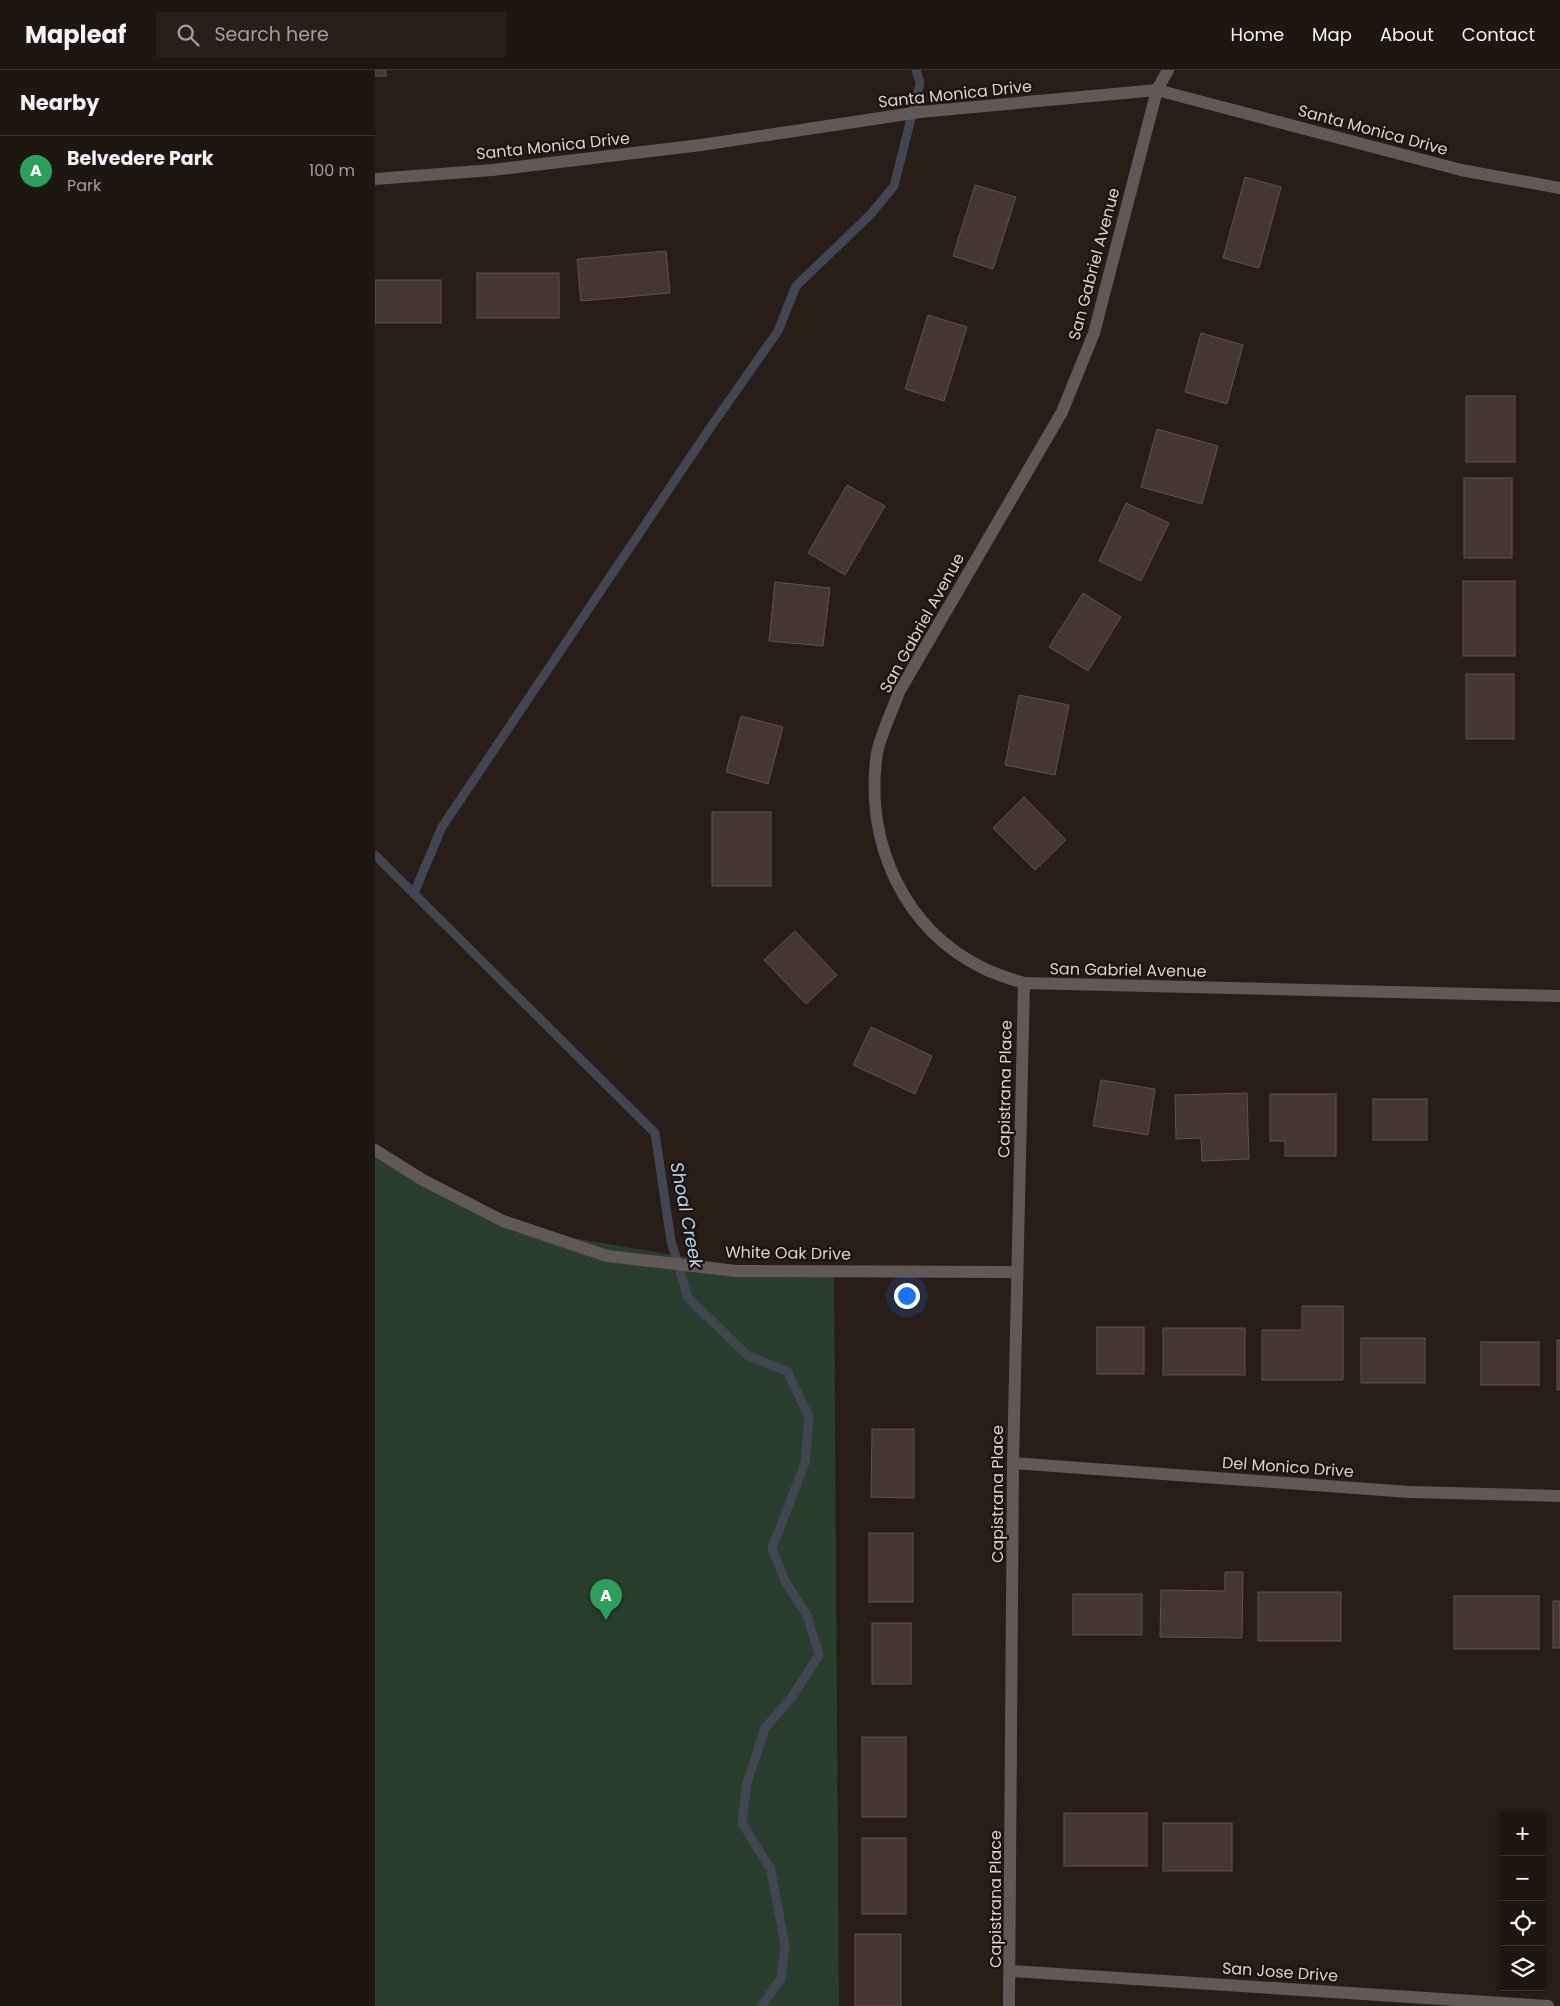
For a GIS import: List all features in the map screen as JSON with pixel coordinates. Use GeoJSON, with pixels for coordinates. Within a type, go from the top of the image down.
{"type":"FeatureCollection","features":[{"type":"Feature","properties":{"kind":"street","name":"San Gabriel Avenue"},"geometry":{"type":"LineString","coordinates":[[1168,70],[1157,90],[1094,333],[1062,412],[899,692],[877,752],[875,791],[878,827],[885,858],[903,896],[922,921],[954,950],[984,969],[1024,983],[1560,996]]}},
{"type":"Feature","properties":{"kind":"street","name":"Santa Monica Drive"},"geometry":{"type":"LineString","coordinates":[[375,179],[492,170],[701,145],[921,112],[1157,90],[1461,170],[1560,188]]}},
{"type":"Feature","properties":{"kind":"street","name":"Capistrana Place"},"geometry":{"type":"LineString","coordinates":[[1009,2006],[1011,1971],[1013,1463],[1024,983]]}},
{"type":"Feature","properties":{"kind":"street","name":"White Oak Drive"},"geometry":{"type":"LineString","coordinates":[[375,1150],[421,1179],[503,1221],[607,1256],[736,1270],[1016,1272]]}},
{"type":"Feature","properties":{"kind":"street","name":"Del Monico Drive"},"geometry":{"type":"LineString","coordinates":[[1013,1463],[1409,1492],[1560,1496]]}},
{"type":"Feature","properties":{"kind":"street","name":"San Jose Drive"},"geometry":{"type":"LineString","coordinates":[[1011,1971],[1548,2006]]}},
{"type":"Feature","properties":{"kind":"green space"},"geometry":{"type":"Polygon","coordinates":[[[375,1143],[513,1228],[775,1272],[834,1272],[839,2006],[375,2006],[375,1143]]]}},
{"type":"Feature","properties":{"kind":"building"},"geometry":{"type":"Polygon","coordinates":[[[375,70],[386,70],[386,76],[375,76],[375,70]]]}},
{"type":"Feature","properties":{"kind":"building"},"geometry":{"type":"Polygon","coordinates":[[[1245,177],[1281,187],[1259,268],[1223,258],[1245,177]]]}},
{"type":"Feature","properties":{"kind":"building"},"geometry":{"type":"Polygon","coordinates":[[[975,185],[1016,197],[993,269],[953,256],[975,185]]]}},
{"type":"Feature","properties":{"kind":"building"},"geometry":{"type":"Polygon","coordinates":[[[666,251],[670,293],[581,301],[577,259],[666,251]]]}},
{"type":"Feature","properties":{"kind":"building"},"geometry":{"type":"Polygon","coordinates":[[[477,273],[559,273],[559,318],[477,318],[477,273]]]}},
{"type":"Feature","properties":{"kind":"building"},"geometry":{"type":"Polygon","coordinates":[[[375,280],[441,280],[441,323],[375,323],[375,280]]]}},
{"type":"Feature","properties":{"kind":"building"},"geometry":{"type":"Polygon","coordinates":[[[928,315],[967,327],[944,401],[905,389],[928,315]]]}},
{"type":"Feature","properties":{"kind":"building"},"geometry":{"type":"Polygon","coordinates":[[[1201,333],[1243,345],[1227,404],[1185,392],[1201,333]]]}},
{"type":"Feature","properties":{"kind":"building"},"geometry":{"type":"Polygon","coordinates":[[[1466,396],[1515,396],[1515,462],[1466,462],[1466,396]]]}},
{"type":"Feature","properties":{"kind":"building"},"geometry":{"type":"Polygon","coordinates":[[[1157,429],[1218,446],[1202,504],[1141,487],[1157,429]]]}},
{"type":"Feature","properties":{"kind":"building"},"geometry":{"type":"Polygon","coordinates":[[[1464,478],[1512,478],[1512,558],[1464,558],[1464,478]]]}},
{"type":"Feature","properties":{"kind":"building"},"geometry":{"type":"Polygon","coordinates":[[[847,485],[885,506],[845,575],[808,553],[847,485]]]}},
{"type":"Feature","properties":{"kind":"building"},"geometry":{"type":"Polygon","coordinates":[[[1126,503],[1169,523],[1141,581],[1099,561],[1126,503]]]}},
{"type":"Feature","properties":{"kind":"building"},"geometry":{"type":"Polygon","coordinates":[[[1463,581],[1515,581],[1515,656],[1463,656],[1463,581]]]}},
{"type":"Feature","properties":{"kind":"building"},"geometry":{"type":"Polygon","coordinates":[[[775,582],[830,588],[823,646],[769,641],[775,582]]]}},
{"type":"Feature","properties":{"kind":"building"},"geometry":{"type":"Polygon","coordinates":[[[1083,593],[1121,617],[1088,671],[1049,647],[1083,593]]]}},
{"type":"Feature","properties":{"kind":"building"},"geometry":{"type":"Polygon","coordinates":[[[1466,674],[1514,674],[1514,739],[1466,739],[1466,674]]]}},
{"type":"Feature","properties":{"kind":"building"},"geometry":{"type":"Polygon","coordinates":[[[1019,695],[1069,705],[1055,775],[1005,765],[1019,695]]]}},
{"type":"Feature","properties":{"kind":"building"},"geometry":{"type":"Polygon","coordinates":[[[741,716],[783,727],[768,784],[726,772],[741,716]]]}},
{"type":"Feature","properties":{"kind":"building"},"geometry":{"type":"Polygon","coordinates":[[[1024,797],[1066,840],[1035,870],[993,828],[1024,797]]]}},
{"type":"Feature","properties":{"kind":"building"},"geometry":{"type":"Polygon","coordinates":[[[712,812],[771,812],[771,886],[712,886],[712,812]]]}},
{"type":"Feature","properties":{"kind":"building"},"geometry":{"type":"Polygon","coordinates":[[[795,931],[837,975],[806,1004],[764,960],[795,931]]]}},
{"type":"Feature","properties":{"kind":"building"},"geometry":{"type":"Polygon","coordinates":[[[871,1027],[932,1056],[915,1094],[853,1065],[871,1027]]]}},
{"type":"Feature","properties":{"kind":"building"},"geometry":{"type":"Polygon","coordinates":[[[1101,1080],[1155,1089],[1148,1135],[1093,1126],[1101,1080]]]}},
{"type":"Feature","properties":{"kind":"building"},"geometry":{"type":"Polygon","coordinates":[[[1247,1093],[1249,1159],[1202,1161],[1201,1138],[1176,1139],[1175,1095],[1247,1093]]]}},
{"type":"Feature","properties":{"kind":"building"},"geometry":{"type":"Polygon","coordinates":[[[1270,1094],[1336,1094],[1336,1156],[1285,1156],[1285,1141],[1270,1141],[1270,1094]]]}},
{"type":"Feature","properties":{"kind":"building"},"geometry":{"type":"Polygon","coordinates":[[[1373,1099],[1427,1099],[1427,1140],[1373,1140],[1373,1099]]]}},
{"type":"Feature","properties":{"kind":"building"},"geometry":{"type":"Polygon","coordinates":[[[1302,1306],[1343,1306],[1343,1380],[1262,1380],[1262,1330],[1302,1330],[1302,1306]]]}},
{"type":"Feature","properties":{"kind":"building"},"geometry":{"type":"Polygon","coordinates":[[[1097,1327],[1144,1327],[1144,1374],[1097,1374],[1097,1327]]]}},
{"type":"Feature","properties":{"kind":"building"},"geometry":{"type":"Polygon","coordinates":[[[1163,1328],[1245,1328],[1245,1375],[1163,1375],[1163,1328]]]}},
{"type":"Feature","properties":{"kind":"building"},"geometry":{"type":"Polygon","coordinates":[[[1361,1338],[1425,1338],[1425,1383],[1361,1383],[1361,1338]]]}},
{"type":"Feature","properties":{"kind":"building"},"geometry":{"type":"Polygon","coordinates":[[[1557,1340],[1560,1340],[1560,1390],[1557,1390],[1557,1340]]]}},
{"type":"Feature","properties":{"kind":"building"},"geometry":{"type":"Polygon","coordinates":[[[1481,1342],[1539,1342],[1539,1385],[1481,1385],[1481,1342]]]}},
{"type":"Feature","properties":{"kind":"building"},"geometry":{"type":"Polygon","coordinates":[[[872,1429],[914,1429],[914,1498],[871,1497],[872,1429]]]}},
{"type":"Feature","properties":{"kind":"building"},"geometry":{"type":"Polygon","coordinates":[[[869,1533],[913,1533],[913,1602],[869,1602],[869,1533]]]}},
{"type":"Feature","properties":{"kind":"building"},"geometry":{"type":"Polygon","coordinates":[[[1225,1572],[1243,1572],[1242,1638],[1160,1637],[1161,1590],[1225,1591],[1225,1572]]]}},
{"type":"Feature","properties":{"kind":"building"},"geometry":{"type":"Polygon","coordinates":[[[1258,1592],[1341,1592],[1341,1641],[1258,1641],[1258,1592]]]}},
{"type":"Feature","properties":{"kind":"building"},"geometry":{"type":"Polygon","coordinates":[[[1073,1594],[1142,1594],[1142,1635],[1073,1635],[1073,1594]]]}},
{"type":"Feature","properties":{"kind":"building"},"geometry":{"type":"Polygon","coordinates":[[[1454,1596],[1539,1596],[1539,1649],[1454,1649],[1454,1596]]]}},
{"type":"Feature","properties":{"kind":"building"},"geometry":{"type":"Polygon","coordinates":[[[1553,1601],[1560,1601],[1560,1648],[1553,1648],[1553,1601]]]}},
{"type":"Feature","properties":{"kind":"building"},"geometry":{"type":"Polygon","coordinates":[[[872,1623],[911,1623],[911,1684],[872,1684],[872,1623]]]}},
{"type":"Feature","properties":{"kind":"building"},"geometry":{"type":"Polygon","coordinates":[[[862,1737],[906,1737],[906,1817],[862,1817],[862,1737]]]}},
{"type":"Feature","properties":{"kind":"building"},"geometry":{"type":"Polygon","coordinates":[[[1064,1813],[1147,1813],[1147,1866],[1064,1866],[1064,1813]]]}},
{"type":"Feature","properties":{"kind":"building"},"geometry":{"type":"Polygon","coordinates":[[[1163,1823],[1232,1823],[1232,1871],[1163,1871],[1163,1823]]]}},
{"type":"Feature","properties":{"kind":"building"},"geometry":{"type":"Polygon","coordinates":[[[862,1838],[906,1838],[906,1914],[862,1914],[862,1838]]]}},
{"type":"Feature","properties":{"kind":"building"},"geometry":{"type":"Polygon","coordinates":[[[855,1934],[901,1934],[901,2006],[855,2006],[855,1934]]]}},
{"type":"Feature","properties":{"kind":"waterway"},"geometry":{"type":"LineString","coordinates":[[414,893],[442,827],[710,428],[778,331],[796,286],[870,215],[894,186],[920,83],[916,70]]}},
{"type":"Feature","properties":{"kind":"waterway","name":"Shoal Creek"},"geometry":{"type":"LineString","coordinates":[[375,855],[655,1133],[671,1241],[688,1298],[748,1356],[787,1371],[809,1417],[805,1463],[772,1548],[785,1581],[807,1615],[819,1655],[792,1697],[765,1728],[747,1783],[742,1823],[771,1870],[785,1946],[781,1979],[761,2006]]}},
{"type":"Feature","properties":{"kind":"place","name":"Belvedere Park"},"geometry":{"type":"Point","coordinates":[606,1620]}}]}
